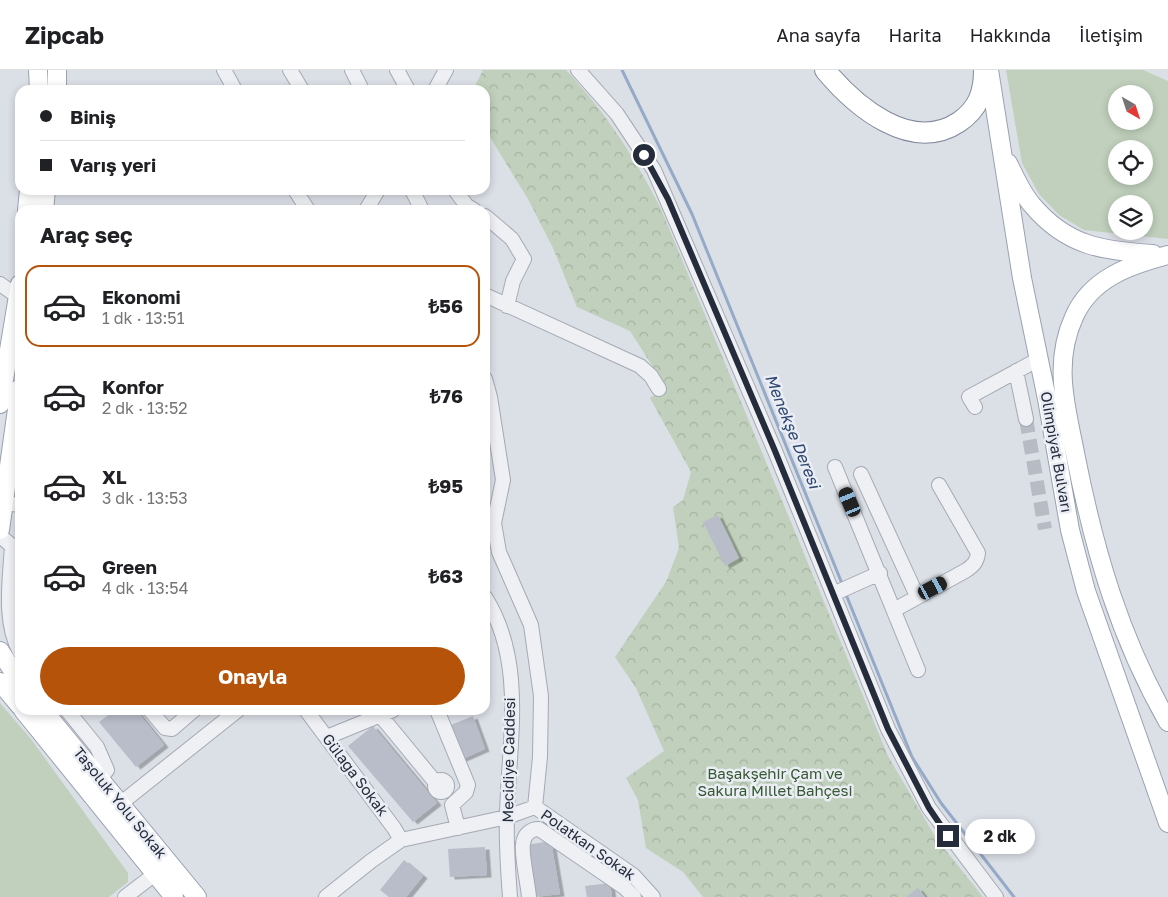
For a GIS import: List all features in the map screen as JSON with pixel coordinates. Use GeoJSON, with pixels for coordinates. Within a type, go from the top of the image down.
{"type":"FeatureCollection","features":[{"type":"Feature","properties":{"kind":"highway"},"geometry":{"type":"LineString","coordinates":[[825,70],[841,88],[875,116],[898,128],[922,133],[939,131],[968,116],[978,103],[984,87],[984,70]]}},
{"type":"Feature","properties":{"kind":"main road"},"geometry":{"type":"LineString","coordinates":[[38,70],[39,85]]}},
{"type":"Feature","properties":{"kind":"main road"},"geometry":{"type":"LineString","coordinates":[[57,70],[57,85]]}},
{"type":"Feature","properties":{"kind":"main road","name":"Olimpiyat Bulvarı"},"geometry":{"type":"LineString","coordinates":[[989,70],[1022,278],[1077,561],[1168,823]]}},
{"type":"Feature","properties":{"kind":"main road"},"geometry":{"type":"LineString","coordinates":[[1002,153],[1032,205],[1071,239],[1108,252],[1168,255]]}},
{"type":"Feature","properties":{"kind":"main road"},"geometry":{"type":"LineString","coordinates":[[1168,255],[1133,264],[1112,274],[1091,290],[1074,316],[1066,345],[1061,381],[1093,538],[1105,580],[1130,648],[1168,722]]}},
{"type":"Feature","properties":{"kind":"main road"},"geometry":{"type":"LineString","coordinates":[[0,404],[15,321]]}},
{"type":"Feature","properties":{"kind":"main road"},"geometry":{"type":"LineString","coordinates":[[0,530],[12,504],[15,460]]}},
{"type":"Feature","properties":{"kind":"main road"},"geometry":{"type":"LineString","coordinates":[[0,651],[15,674]]}},
{"type":"Feature","properties":{"kind":"main road"},"geometry":{"type":"LineString","coordinates":[[0,682],[15,700]]}},
{"type":"Feature","properties":{"kind":"main road","name":"Taşoluk Yolu Sokak"},"geometry":{"type":"LineString","coordinates":[[27,715],[174,897]]}},
{"type":"Feature","properties":{"kind":"main road","name":"Taşoluk Yolu Sokak"},"geometry":{"type":"LineString","coordinates":[[47,715],[197,897]]}},
{"type":"Feature","properties":{"kind":"street"},"geometry":{"type":"LineString","coordinates":[[224,70],[232,85]]}},
{"type":"Feature","properties":{"kind":"street"},"geometry":{"type":"LineString","coordinates":[[290,70],[299,85]]}},
{"type":"Feature","properties":{"kind":"street"},"geometry":{"type":"LineString","coordinates":[[352,70],[360,85]]}},
{"type":"Feature","properties":{"kind":"street"},"geometry":{"type":"LineString","coordinates":[[397,70],[405,85]]}},
{"type":"Feature","properties":{"kind":"street"},"geometry":{"type":"LineString","coordinates":[[578,70],[617,114],[654,170],[775,451],[888,729],[909,772],[938,822],[996,897]]}},
{"type":"Feature","properties":{"kind":"street"},"geometry":{"type":"LineString","coordinates":[[437,85],[444,71]]}},
{"type":"Feature","properties":{"kind":"street"},"geometry":{"type":"LineString","coordinates":[[490,220],[512,239],[524,259],[513,282],[507,306]]}},
{"type":"Feature","properties":{"kind":"street"},"geometry":{"type":"LineString","coordinates":[[0,284],[15,291]]}},
{"type":"Feature","properties":{"kind":"street"},"geometry":{"type":"LineString","coordinates":[[490,298],[640,366],[651,376],[660,389]]}},
{"type":"Feature","properties":{"kind":"street"},"geometry":{"type":"LineString","coordinates":[[976,407],[969,397],[1039,359]]}},
{"type":"Feature","properties":{"kind":"street"},"geometry":{"type":"LineString","coordinates":[[1016,371],[1026,419]]}},
{"type":"Feature","properties":{"kind":"street"},"geometry":{"type":"LineString","coordinates":[[491,434],[503,480],[494,523],[499,552],[531,625],[541,696],[540,757],[535,807]]}},
{"type":"Feature","properties":{"kind":"street"},"geometry":{"type":"LineString","coordinates":[[835,467],[880,573],[918,670]]}},
{"type":"Feature","properties":{"kind":"street"},"geometry":{"type":"LineString","coordinates":[[861,474],[917,596]]}},
{"type":"Feature","properties":{"kind":"street"},"geometry":{"type":"LineString","coordinates":[[894,610],[965,571],[973,566],[977,559],[978,553],[939,485]]}},
{"type":"Feature","properties":{"kind":"street"},"geometry":{"type":"LineString","coordinates":[[0,536],[12,546],[9,592],[12,632],[15,640]]}},
{"type":"Feature","properties":{"kind":"street"},"geometry":{"type":"LineString","coordinates":[[490,543],[499,552]]}},
{"type":"Feature","properties":{"kind":"street"},"geometry":{"type":"LineString","coordinates":[[832,594],[880,573]]}},
{"type":"Feature","properties":{"kind":"street","name":"Mecidiye Caddesi"},"geometry":{"type":"LineString","coordinates":[[490,607],[497,620],[507,649],[510,670],[512,733],[507,817],[510,897]]}},
{"type":"Feature","properties":{"kind":"street"},"geometry":{"type":"LineString","coordinates":[[71,715],[101,756],[107,770],[100,779]]}},
{"type":"Feature","properties":{"kind":"street"},"geometry":{"type":"LineString","coordinates":[[154,715],[165,728],[172,729],[188,715]]}},
{"type":"Feature","properties":{"kind":"street"},"geometry":{"type":"LineString","coordinates":[[120,804],[232,715]]}},
{"type":"Feature","properties":{"kind":"street","name":"Gülağa Sokak"},"geometry":{"type":"LineString","coordinates":[[310,715],[401,840]]}},
{"type":"Feature","properties":{"kind":"street"},"geometry":{"type":"LineString","coordinates":[[327,737],[381,715]]}},
{"type":"Feature","properties":{"kind":"street"},"geometry":{"type":"LineString","coordinates":[[387,715],[436,783]]}},
{"type":"Feature","properties":{"kind":"street"},"geometry":{"type":"LineString","coordinates":[[439,715],[468,784],[466,792],[452,806],[458,828]]}},
{"type":"Feature","properties":{"kind":"street","name":"Polatkan Sokak"},"geometry":{"type":"LineString","coordinates":[[401,840],[507,817],[535,807],[633,875],[653,897]]}},
{"type":"Feature","properties":{"kind":"street"},"geometry":{"type":"LineString","coordinates":[[529,897],[523,844],[532,829],[539,829],[625,888],[634,897]]}},
{"type":"Feature","properties":{"kind":"street"},"geometry":{"type":"LineString","coordinates":[[326,897],[401,840]]}},
{"type":"Feature","properties":{"kind":"street"},"geometry":{"type":"LineString","coordinates":[[126,897],[155,874]]}},
{"type":"Feature","properties":{"kind":"green space","name":"Başakşehir Çam ve Sakura Millet Bahçesi"},"geometry":{"type":"Polygon","coordinates":[[[483,70],[566,70],[594,102],[630,153],[661,209],[888,756],[936,838],[983,897],[703,897],[683,872],[646,848],[638,800],[626,778],[664,751],[636,688],[615,657],[666,582],[679,548],[673,507],[683,500],[691,472],[650,398],[666,387],[630,331],[577,307],[553,248],[528,199],[490,137],[490,85],[476,85],[483,70]]]}},
{"type":"Feature","properties":{"kind":"green space"},"geometry":{"type":"Polygon","coordinates":[[[1006,70],[1143,70],[1168,81],[1168,239],[1153,237],[1153,195],[1108,195],[1108,233],[1084,230],[1059,215],[1039,194],[1022,163],[1006,70]]]}},
{"type":"Feature","properties":{"kind":"green space"},"geometry":{"type":"Polygon","coordinates":[[[0,703],[31,739],[128,873],[128,882],[109,897],[0,897],[0,703]]]}},
{"type":"Feature","properties":{"kind":"building"},"geometry":{"type":"Polygon","coordinates":[[[718,515],[739,558],[725,566],[703,522],[718,515]]]}},
{"type":"Feature","properties":{"kind":"building"},"geometry":{"type":"Polygon","coordinates":[[[108,715],[140,715],[164,745],[136,767],[99,722],[108,715]]]}},
{"type":"Feature","properties":{"kind":"building"},"geometry":{"type":"Polygon","coordinates":[[[473,716],[485,749],[460,760],[446,727],[473,716]]]}},
{"type":"Feature","properties":{"kind":"building"},"geometry":{"type":"Polygon","coordinates":[[[373,726],[437,803],[413,822],[348,746],[373,726]]]}},
{"type":"Feature","properties":{"kind":"building"},"geometry":{"type":"Polygon","coordinates":[[[551,841],[560,894],[535,897],[526,845],[551,841]]]}},
{"type":"Feature","properties":{"kind":"building"},"geometry":{"type":"Polygon","coordinates":[[[485,847],[487,875],[450,877],[448,849],[485,847]]]}},
{"type":"Feature","properties":{"kind":"building"},"geometry":{"type":"Polygon","coordinates":[[[404,860],[423,876],[406,897],[389,897],[380,890],[404,860]]]}},
{"type":"Feature","properties":{"kind":"building"},"geometry":{"type":"Polygon","coordinates":[[[610,883],[612,897],[587,897],[585,886],[610,883]]]}},
{"type":"Feature","properties":{"kind":"building"},"geometry":{"type":"Polygon","coordinates":[[[918,888],[925,897],[906,897],[918,888]]]}},
{"type":"Feature","properties":{"kind":"waterway","name":"Menekşe Deresi"},"geometry":{"type":"LineString","coordinates":[[622,70],[692,214],[843,586]]}},
{"type":"Feature","properties":{"kind":"waterway","name":"Menekşe Deresi"},"geometry":{"type":"LineString","coordinates":[[845,592],[912,757],[941,803],[1014,897]]}},
{"type":"Feature","properties":{"kind":"tunnel"},"geometry":{"type":"LineString","coordinates":[[1026,419],[1045,529]]}},
{"type":"Feature","properties":{"kind":"route"},"geometry":{"type":"LineString","coordinates":[[644,155],[654,170],[668,199],[692,260],[775,451],[888,729],[929,808],[948,836]]}}]}
